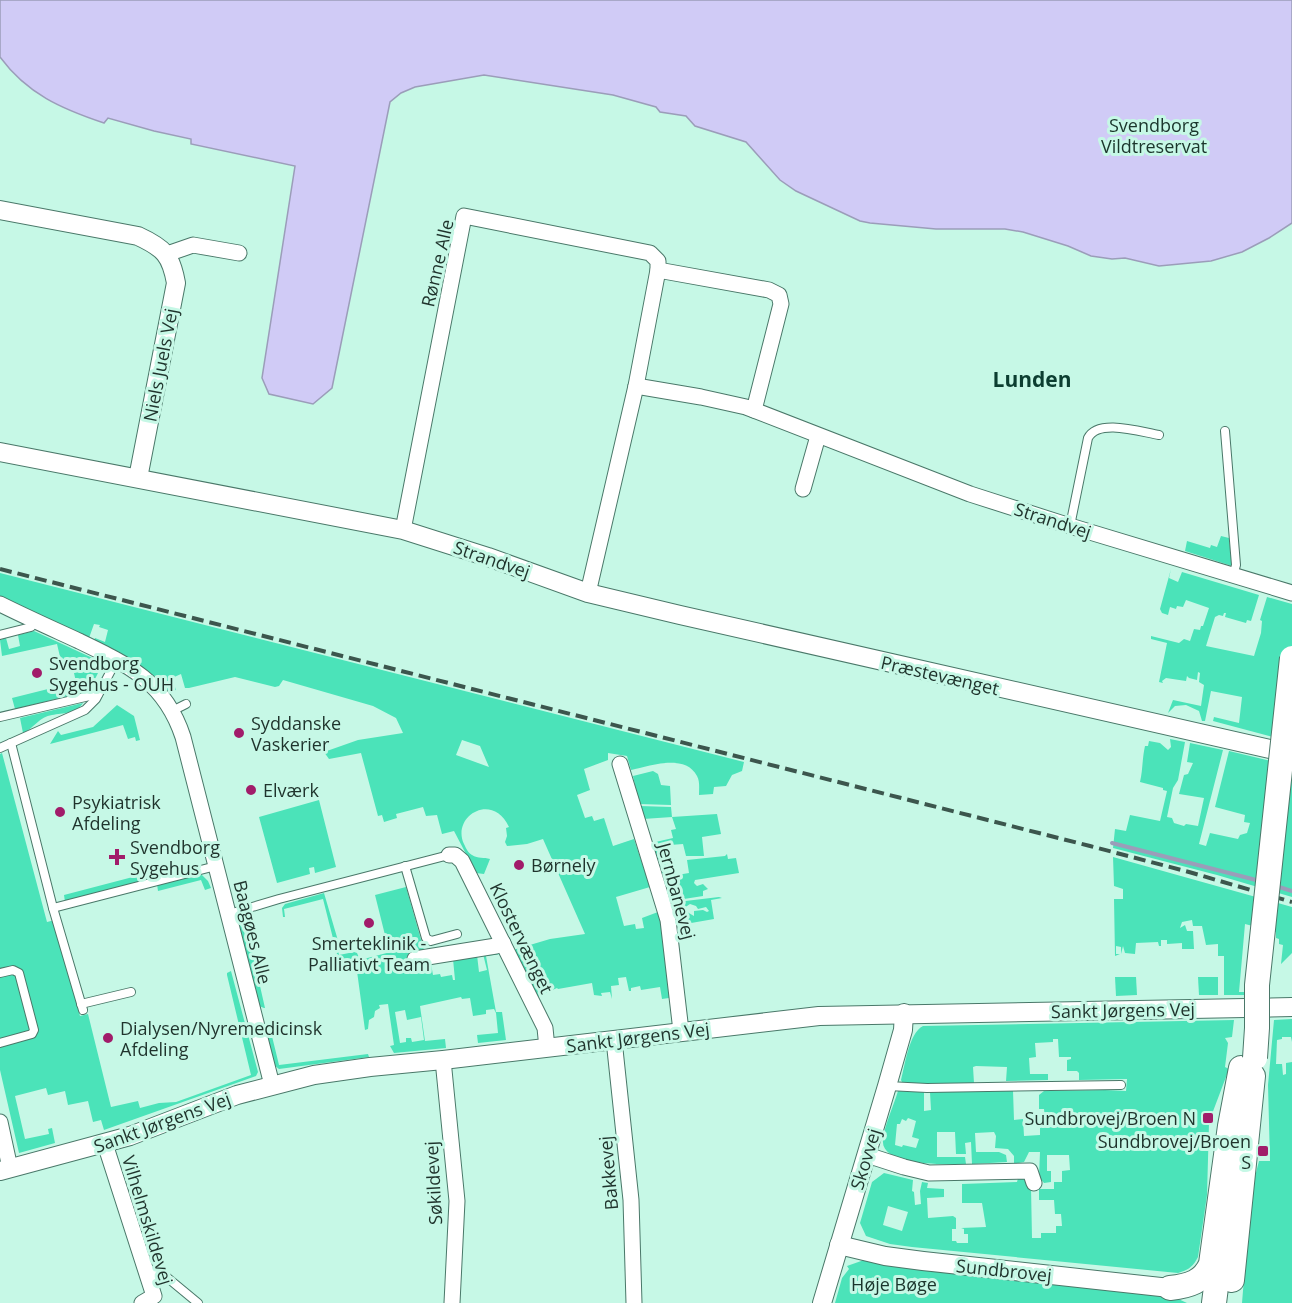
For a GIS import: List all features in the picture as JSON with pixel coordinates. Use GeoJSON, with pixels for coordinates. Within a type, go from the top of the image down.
{"type":"FeatureCollection","features":[{"type":"Feature","properties":{"kind":"main road"},"geometry":{"type":"LineString","coordinates":[[1256,996],[1292,658]]}},
{"type":"Feature","properties":{"kind":"main road"},"geometry":{"type":"LineString","coordinates":[[1230,1303],[1237,1237],[1248,1066],[1246,1031],[1256,996],[1261,952]]}},
{"type":"Feature","properties":{"kind":"main road"},"geometry":{"type":"LineString","coordinates":[[1170,1288],[1192,1284],[1200,1280],[1209,1269],[1213,1258],[1248,1066]]}},
{"type":"Feature","properties":{"kind":"main road"},"geometry":{"type":"LineString","coordinates":[[1214,1303],[1223,1204]]}},
{"type":"Feature","properties":{"kind":"main road"},"geometry":{"type":"LineString","coordinates":[[1170,1288],[1186,1295],[1195,1303]]}},
{"type":"Feature","properties":{"kind":"street"},"geometry":{"type":"LineString","coordinates":[[0,210],[138,236],[156,244],[167,254],[193,245],[239,253]]}},
{"type":"Feature","properties":{"kind":"street","name":"Rønne Alle"},"geometry":{"type":"LineString","coordinates":[[403,530],[464,216],[650,253],[658,261],[658,270]]}},
{"type":"Feature","properties":{"kind":"street","name":"Niels Juels Vej"},"geometry":{"type":"LineString","coordinates":[[138,478],[176,283],[173,266],[167,254]]}},
{"type":"Feature","properties":{"kind":"street"},"geometry":{"type":"LineString","coordinates":[[588,593],[636,386],[658,270],[769,290],[779,296],[781,304],[754,410]]}},
{"type":"Feature","properties":{"kind":"street","name":"Strandvej"},"geometry":{"type":"LineString","coordinates":[[636,386],[702,397],[754,410],[970,494],[1292,594]]}},
{"type":"Feature","properties":{"kind":"street"},"geometry":{"type":"LineString","coordinates":[[803,489],[818,436]]}},
{"type":"Feature","properties":{"kind":"street","name":"Strandvej"},"geometry":{"type":"LineString","coordinates":[[0,452],[403,530],[488,557],[588,593]]}},
{"type":"Feature","properties":{"kind":"street","name":"Præstevænget"},"geometry":{"type":"LineString","coordinates":[[588,593],[1292,754]]}},
{"type":"Feature","properties":{"kind":"street","name":"Baagøes Alle"},"geometry":{"type":"LineString","coordinates":[[0,604],[117,659],[149,680],[179,707],[183,737],[272,1085]]}},
{"type":"Feature","properties":{"kind":"street","name":"Jernbanevej"},"geometry":{"type":"LineString","coordinates":[[620,764],[668,920],[681,1031]]}},
{"type":"Feature","properties":{"kind":"street","name":"Klostervænget"},"geometry":{"type":"LineString","coordinates":[[449,855],[455,855],[462,861],[545,1028],[547,1048]]}},
{"type":"Feature","properties":{"kind":"street"},"geometry":{"type":"LineString","coordinates":[[415,959],[503,943]]}},
{"type":"Feature","properties":{"kind":"street","name":"Sankt Jørgens Vej"},"geometry":{"type":"LineString","coordinates":[[5,1169],[105,1144],[168,1122],[226,1098],[331,1072],[819,1016],[1256,996],[1292,1007]]}},
{"type":"Feature","properties":{"kind":"street","name":"Skovvej"},"geometry":{"type":"LineString","coordinates":[[822,1303],[903,1030],[904,1013]]}},
{"type":"Feature","properties":{"kind":"street","name":"Bakkevej"},"geometry":{"type":"LineString","coordinates":[[614,1040],[631,1200],[634,1303]]}},
{"type":"Feature","properties":{"kind":"street","name":"Søkildevej"},"geometry":{"type":"LineString","coordinates":[[443,1060],[457,1201],[452,1303]]}},
{"type":"Feature","properties":{"kind":"street"},"geometry":{"type":"LineString","coordinates":[[0,1122],[5,1169]]}},
{"type":"Feature","properties":{"kind":"street","name":"Vilhelmskildevej"},"geometry":{"type":"LineString","coordinates":[[105,1144],[153,1296],[142,1303]]}},
{"type":"Feature","properties":{"kind":"street"},"geometry":{"type":"LineString","coordinates":[[867,1155],[930,1173],[1032,1171]]}},
{"type":"Feature","properties":{"kind":"street","name":"Sundbrovej"},"geometry":{"type":"LineString","coordinates":[[839,1245],[924,1262],[1170,1288]]}},
{"type":"Feature","properties":{"kind":"lane"},"geometry":{"type":"LineString","coordinates":[[1070,526],[1088,438],[1092,431],[1107,427],[1160,435]]}},
{"type":"Feature","properties":{"kind":"lane"},"geometry":{"type":"LineString","coordinates":[[1225,431],[1236,566],[1233,577]]}},
{"type":"Feature","properties":{"kind":"lane"},"geometry":{"type":"LineString","coordinates":[[0,635],[31,627],[35,621]]}},
{"type":"Feature","properties":{"kind":"lane"},"geometry":{"type":"LineString","coordinates":[[0,748],[85,710],[93,704],[117,659]]}},
{"type":"Feature","properties":{"kind":"lane"},"geometry":{"type":"LineString","coordinates":[[0,717],[98,694]]}},
{"type":"Feature","properties":{"kind":"lane"},"geometry":{"type":"LineString","coordinates":[[11,743],[53,908],[82,1007],[131,992]]}},
{"type":"Feature","properties":{"kind":"lane"},"geometry":{"type":"LineString","coordinates":[[229,914],[449,855]]}},
{"type":"Feature","properties":{"kind":"lane"},"geometry":{"type":"LineString","coordinates":[[53,908],[216,866]]}},
{"type":"Feature","properties":{"kind":"lane"},"geometry":{"type":"LineString","coordinates":[[405,867],[426,938],[431,941],[458,934]]}},
{"type":"Feature","properties":{"kind":"lane"},"geometry":{"type":"LineString","coordinates":[[0,973],[13,970],[19,974],[34,1030],[32,1034],[0,1042]]}},
{"type":"Feature","properties":{"kind":"lane"},"geometry":{"type":"LineString","coordinates":[[1224,1111],[1248,1066]]}},
{"type":"Feature","properties":{"kind":"lane"},"geometry":{"type":"LineString","coordinates":[[1248,1066],[1257,1120],[1255,1143]]}},
{"type":"Feature","properties":{"kind":"lane"},"geometry":{"type":"LineString","coordinates":[[887,1086],[927,1088],[1121,1085]]}},
{"type":"Feature","properties":{"kind":"lane"},"geometry":{"type":"LineString","coordinates":[[1216,1162],[1223,1204]]}},
{"type":"Feature","properties":{"kind":"lane"},"geometry":{"type":"LineString","coordinates":[[1237,1237],[1253,1163]]}},
{"type":"Feature","properties":{"kind":"lane"},"geometry":{"type":"LineString","coordinates":[[146,1272],[158,1270],[198,1303]]}},
{"type":"Feature","properties":{"kind":"green space"},"geometry":{"type":"Polygon","coordinates":[[[1221,536],[1229,538],[1232,566],[1185,551],[1187,541],[1210,548],[1211,545],[1217,547],[1221,536]]]}},
{"type":"Feature","properties":{"kind":"green space"},"geometry":{"type":"Polygon","coordinates":[[[1171,569],[1169,578],[1178,582],[1182,572],[1259,595],[1251,621],[1247,620],[1246,623],[1225,617],[1226,613],[1215,617],[1206,646],[1254,656],[1261,633],[1262,621],[1260,620],[1267,597],[1292,604],[1292,742],[1213,721],[1214,717],[1239,723],[1242,697],[1211,691],[1205,721],[1202,721],[1199,711],[1186,705],[1175,706],[1168,713],[1173,700],[1201,706],[1204,685],[1199,682],[1200,673],[1198,672],[1197,680],[1187,676],[1186,681],[1166,678],[1162,681],[1163,683],[1159,682],[1167,643],[1151,639],[1151,636],[1179,643],[1184,639],[1190,641],[1194,629],[1200,630],[1203,626],[1209,608],[1186,600],[1183,607],[1177,606],[1176,609],[1170,607],[1168,615],[1162,613],[1160,609],[1171,569]]]}},
{"type":"Feature","properties":{"kind":"green space"},"geometry":{"type":"Polygon","coordinates":[[[0,573],[744,762],[742,771],[732,775],[726,786],[714,787],[713,794],[699,795],[697,776],[691,769],[676,763],[657,764],[631,770],[627,756],[608,753],[608,760],[584,769],[590,790],[577,795],[585,818],[592,816],[594,821],[604,818],[613,846],[634,839],[650,887],[616,897],[624,926],[635,924],[636,929],[644,928],[642,918],[658,912],[663,926],[673,1000],[662,999],[660,987],[641,990],[640,986],[631,988],[629,991],[626,977],[618,978],[619,985],[611,986],[612,999],[610,992],[601,993],[602,996],[594,995],[592,983],[557,988],[537,997],[513,950],[550,939],[585,934],[543,839],[527,844],[507,846],[506,828],[509,827],[502,816],[484,809],[475,812],[463,825],[464,844],[472,855],[490,859],[484,874],[476,873],[454,831],[442,834],[437,815],[426,816],[423,807],[396,814],[397,818],[384,822],[382,815],[378,816],[361,753],[329,759],[324,752],[358,740],[403,733],[396,718],[373,706],[283,680],[279,686],[275,687],[235,677],[185,688],[181,674],[172,678],[176,690],[168,692],[134,662],[94,640],[95,638],[105,642],[108,630],[99,627],[100,625],[94,624],[89,638],[0,596],[0,573]],[[462,740],[456,755],[489,767],[480,746],[462,740]]]}},
{"type":"Feature","properties":{"kind":"green space"},"geometry":{"type":"Polygon","coordinates":[[[34,631],[99,661],[100,669],[89,691],[15,709],[12,698],[76,682],[72,664],[69,659],[61,661],[57,644],[2,656],[0,640],[6,638],[9,649],[20,646],[18,635],[34,631]]]}},
{"type":"Feature","properties":{"kind":"green space"},"geometry":{"type":"Polygon","coordinates":[[[83,703],[73,711],[44,718],[23,733],[20,718],[83,703]]]}},
{"type":"Feature","properties":{"kind":"green space"},"geometry":{"type":"Polygon","coordinates":[[[117,705],[134,716],[140,740],[136,741],[135,737],[128,739],[123,725],[50,744],[58,731],[61,735],[93,727],[117,705]]]}},
{"type":"Feature","properties":{"kind":"green space"},"geometry":{"type":"Polygon","coordinates":[[[1170,739],[1185,742],[1178,780],[1173,788],[1167,817],[1172,818],[1174,823],[1184,826],[1186,824],[1198,826],[1204,798],[1179,794],[1184,775],[1188,774],[1193,763],[1187,762],[1190,743],[1223,750],[1199,844],[1206,846],[1210,833],[1238,839],[1240,835],[1247,833],[1250,823],[1244,822],[1245,815],[1215,807],[1229,751],[1292,766],[1292,897],[1113,848],[1115,829],[1126,831],[1130,815],[1160,821],[1167,791],[1140,782],[1145,746],[1148,746],[1149,741],[1160,743],[1168,750],[1171,747],[1170,739]]]}},
{"type":"Feature","properties":{"kind":"green space"},"geometry":{"type":"Polygon","coordinates":[[[2,753],[47,922],[55,920],[80,1016],[88,1014],[111,1107],[138,1101],[140,1108],[159,1103],[176,1102],[251,1075],[227,975],[231,971],[258,1072],[256,1076],[104,1130],[101,1120],[93,1122],[88,1101],[68,1105],[65,1091],[48,1095],[46,1088],[15,1096],[25,1139],[49,1134],[48,1129],[52,1128],[55,1143],[19,1153],[0,1070],[0,754],[2,753]]]}},
{"type":"Feature","properties":{"kind":"green space"},"geometry":{"type":"Polygon","coordinates":[[[653,771],[658,774],[661,785],[670,786],[671,805],[639,804],[633,776],[653,771]]]}},
{"type":"Feature","properties":{"kind":"green space"},"geometry":{"type":"Polygon","coordinates":[[[319,800],[336,867],[315,873],[314,867],[309,868],[310,874],[277,883],[259,817],[319,800]]]}},
{"type":"Feature","properties":{"kind":"green space"},"geometry":{"type":"Polygon","coordinates":[[[640,806],[671,807],[672,817],[643,819],[640,806]]]}},
{"type":"Feature","properties":{"kind":"green space"},"geometry":{"type":"Polygon","coordinates":[[[717,814],[721,834],[702,837],[704,856],[686,856],[683,844],[670,845],[658,860],[651,843],[673,838],[671,830],[676,829],[672,817],[717,814]]]}},
{"type":"Feature","properties":{"kind":"green space"},"geometry":{"type":"Polygon","coordinates":[[[727,854],[728,859],[736,858],[739,873],[695,880],[694,883],[697,886],[703,884],[708,889],[703,891],[703,896],[671,901],[670,898],[683,896],[682,889],[680,895],[674,883],[665,884],[661,874],[663,866],[670,858],[674,859],[677,875],[689,873],[687,860],[727,854]]]}},
{"type":"Feature","properties":{"kind":"green space"},"geometry":{"type":"Polygon","coordinates":[[[1113,857],[1292,907],[1292,953],[1281,964],[1283,945],[1279,944],[1276,932],[1245,924],[1239,992],[1253,992],[1251,995],[1224,995],[1224,956],[1218,956],[1218,944],[1206,945],[1202,926],[1193,926],[1192,920],[1182,922],[1180,928],[1185,925],[1187,931],[1193,931],[1194,949],[1182,949],[1182,943],[1167,944],[1167,940],[1161,940],[1161,946],[1158,942],[1136,943],[1135,954],[1125,953],[1123,946],[1121,954],[1121,947],[1116,946],[1116,954],[1120,954],[1115,956],[1114,899],[1123,899],[1123,889],[1114,886],[1113,857]]]}},
{"type":"Feature","properties":{"kind":"green space"},"geometry":{"type":"Polygon","coordinates":[[[171,867],[173,872],[192,867],[192,869],[65,902],[64,895],[171,867]]]}},
{"type":"Feature","properties":{"kind":"green space"},"geometry":{"type":"Polygon","coordinates":[[[201,874],[211,888],[205,890],[201,880],[158,891],[157,884],[201,874]]]}},
{"type":"Feature","properties":{"kind":"green space"},"geometry":{"type":"Polygon","coordinates":[[[406,887],[424,950],[437,963],[431,964],[433,975],[440,974],[441,977],[452,975],[455,980],[453,959],[477,955],[479,972],[487,970],[483,954],[498,952],[501,954],[486,956],[496,1012],[502,1012],[506,1040],[478,1043],[477,1035],[498,1033],[496,1013],[494,1009],[486,1010],[486,1014],[473,1016],[470,998],[462,999],[461,997],[420,1006],[425,1041],[445,1039],[446,1048],[394,1053],[390,1046],[394,1045],[388,1004],[379,1005],[380,1008],[375,1011],[374,1017],[369,1020],[368,1029],[365,1030],[356,964],[340,966],[323,899],[284,909],[285,917],[283,917],[282,908],[285,904],[324,893],[339,944],[337,945],[339,955],[354,952],[360,960],[398,950],[395,941],[387,943],[375,895],[406,887]],[[405,1010],[395,1012],[400,1043],[406,1042],[406,1038],[411,1038],[412,1042],[424,1040],[421,1017],[407,1020],[405,1010]]]}},
{"type":"Feature","properties":{"kind":"green space"},"geometry":{"type":"Polygon","coordinates":[[[722,898],[711,900],[714,919],[674,926],[671,903],[675,902],[679,920],[686,919],[687,912],[694,916],[694,911],[709,911],[706,907],[698,909],[690,904],[684,908],[677,902],[722,898]]]}},
{"type":"Feature","properties":{"kind":"green space"},"geometry":{"type":"Polygon","coordinates":[[[241,918],[248,948],[252,951],[265,1008],[259,1006],[237,922],[241,918]]]}},
{"type":"Feature","properties":{"kind":"green space"},"geometry":{"type":"Polygon","coordinates":[[[1115,977],[1136,977],[1137,995],[1116,996],[1115,977]]]}},
{"type":"Feature","properties":{"kind":"green space"},"geometry":{"type":"Polygon","coordinates":[[[1198,977],[1218,977],[1218,995],[1199,995],[1198,977]]]}},
{"type":"Feature","properties":{"kind":"green space"},"geometry":{"type":"Polygon","coordinates":[[[1292,1019],[1292,1042],[1291,1037],[1282,1037],[1277,1040],[1276,1064],[1282,1064],[1283,1075],[1286,1074],[1286,1063],[1292,1062],[1292,1303],[1242,1303],[1251,1192],[1259,1161],[1270,1161],[1268,1085],[1274,1020],[1292,1019]]]}},
{"type":"Feature","properties":{"kind":"green space"},"geometry":{"type":"Polygon","coordinates":[[[1234,1020],[1232,1037],[1225,1038],[1228,1043],[1225,1067],[1229,1069],[1212,1114],[1208,1114],[1205,1121],[1209,1123],[1207,1195],[1198,1257],[1192,1266],[1178,1273],[912,1247],[890,1244],[866,1236],[860,1223],[872,1182],[884,1173],[913,1180],[912,1191],[915,1205],[921,1204],[922,1182],[928,1183],[927,1188],[944,1189],[944,1197],[927,1198],[928,1218],[953,1216],[956,1218],[956,1229],[952,1229],[952,1241],[957,1243],[968,1243],[968,1234],[964,1234],[964,1229],[961,1228],[986,1227],[982,1203],[962,1203],[962,1184],[1017,1182],[1018,1178],[1024,1179],[1031,1187],[1032,1238],[1041,1238],[1041,1233],[1056,1233],[1056,1226],[1062,1226],[1061,1214],[1055,1214],[1054,1200],[1039,1200],[1039,1189],[1054,1189],[1054,1182],[1062,1182],[1062,1171],[1070,1170],[1069,1155],[1047,1155],[1047,1171],[1051,1171],[1051,1182],[1044,1183],[1039,1177],[1040,1152],[1029,1152],[1024,1162],[1014,1164],[1014,1156],[1008,1149],[995,1148],[994,1132],[975,1133],[976,1152],[999,1152],[1006,1155],[1007,1162],[972,1164],[971,1142],[965,1143],[966,1154],[956,1154],[955,1132],[937,1132],[937,1157],[965,1157],[966,1164],[932,1164],[892,1155],[885,1149],[883,1140],[898,1091],[924,1092],[924,1111],[931,1110],[930,1092],[1013,1091],[1014,1120],[1023,1119],[1024,1136],[1040,1135],[1040,1120],[1045,1119],[1044,1109],[1039,1109],[1039,1095],[1044,1091],[1126,1091],[1127,1079],[1079,1080],[1077,1071],[1067,1071],[1067,1060],[1071,1057],[1059,1057],[1058,1039],[1053,1039],[1053,1042],[1035,1043],[1036,1057],[1029,1058],[1030,1074],[1048,1074],[1048,1080],[1006,1081],[1007,1067],[976,1066],[973,1067],[974,1083],[903,1084],[901,1080],[908,1050],[914,1035],[923,1026],[1234,1020]],[[908,1118],[906,1121],[902,1119],[900,1124],[897,1124],[895,1145],[916,1148],[919,1139],[912,1137],[916,1121],[908,1118]],[[888,1206],[883,1225],[902,1231],[908,1212],[888,1206]]]}},
{"type":"Feature","properties":{"kind":"green space"},"geometry":{"type":"Polygon","coordinates":[[[269,1024],[279,1065],[368,1054],[369,1057],[279,1069],[274,1065],[264,1029],[269,1024]]]}},
{"type":"Feature","properties":{"kind":"green space","name":"Høje Bøge"},"geometry":{"type":"Polygon","coordinates":[[[864,1260],[1174,1297],[1187,1303],[835,1303],[842,1278],[849,1269],[847,1266],[864,1260]]]}},
{"type":"Feature","properties":{"kind":"shaded area","name":"Svendborg Vildtreservat"},"geometry":{"type":"Polygon","coordinates":[[[0,0],[1292,0],[1292,223],[1242,252],[1211,261],[1159,266],[1125,258],[1091,256],[1068,246],[1005,229],[936,229],[870,223],[860,221],[796,191],[780,180],[746,142],[695,126],[686,116],[660,112],[656,107],[613,95],[484,75],[415,87],[401,93],[390,102],[332,388],[313,404],[269,394],[262,378],[295,166],[191,144],[191,139],[108,118],[104,123],[46,99],[22,81],[0,57],[0,0]]]}},
{"type":"Feature","properties":{"kind":"waterway"},"geometry":{"type":"LineString","coordinates":[[1112,843],[1260,881]]}},
{"type":"Feature","properties":{"kind":"waterway"},"geometry":{"type":"LineString","coordinates":[[1276,886],[1292,891]]}},
{"type":"Feature","properties":{"kind":"railway"},"geometry":{"type":"LineString","coordinates":[[0,569],[1090,846],[1292,902]]}},
{"type":"Feature","properties":{"kind":"place","name":"Svendborg Sygehus - OUH"},"geometry":{"type":"Point","coordinates":[37,673]}},
{"type":"Feature","properties":{"kind":"place","name":"Syddanske Vaskerier"},"geometry":{"type":"Point","coordinates":[239,733]}},
{"type":"Feature","properties":{"kind":"place","name":"Elværk"},"geometry":{"type":"Point","coordinates":[251,790]}},
{"type":"Feature","properties":{"kind":"place","name":"Psykiatrisk Afdeling"},"geometry":{"type":"Point","coordinates":[60,812]}},
{"type":"Feature","properties":{"kind":"place","name":"Svendborg Sygehus"},"geometry":{"type":"Point","coordinates":[117,857]}},
{"type":"Feature","properties":{"kind":"place","name":"Børnely"},"geometry":{"type":"Point","coordinates":[519,865]}},
{"type":"Feature","properties":{"kind":"place","name":"Smerteklinik - Palliativt Team"},"geometry":{"type":"Point","coordinates":[369,923]}},
{"type":"Feature","properties":{"kind":"place","name":"Dialysen/Nyremedicinsk Afdeling"},"geometry":{"type":"Point","coordinates":[108,1038]}},
{"type":"Feature","properties":{"kind":"place","name":"Sundbrovej/Broen N"},"geometry":{"type":"Point","coordinates":[1208,1118]}},
{"type":"Feature","properties":{"kind":"place","name":"Sundbrovej/Broen S"},"geometry":{"type":"Point","coordinates":[1263,1151]}},
{"type":"Feature","properties":{"kind":"district","name":"Lunden"},"geometry":{"type":"Point","coordinates":[1032,379]}}]}
